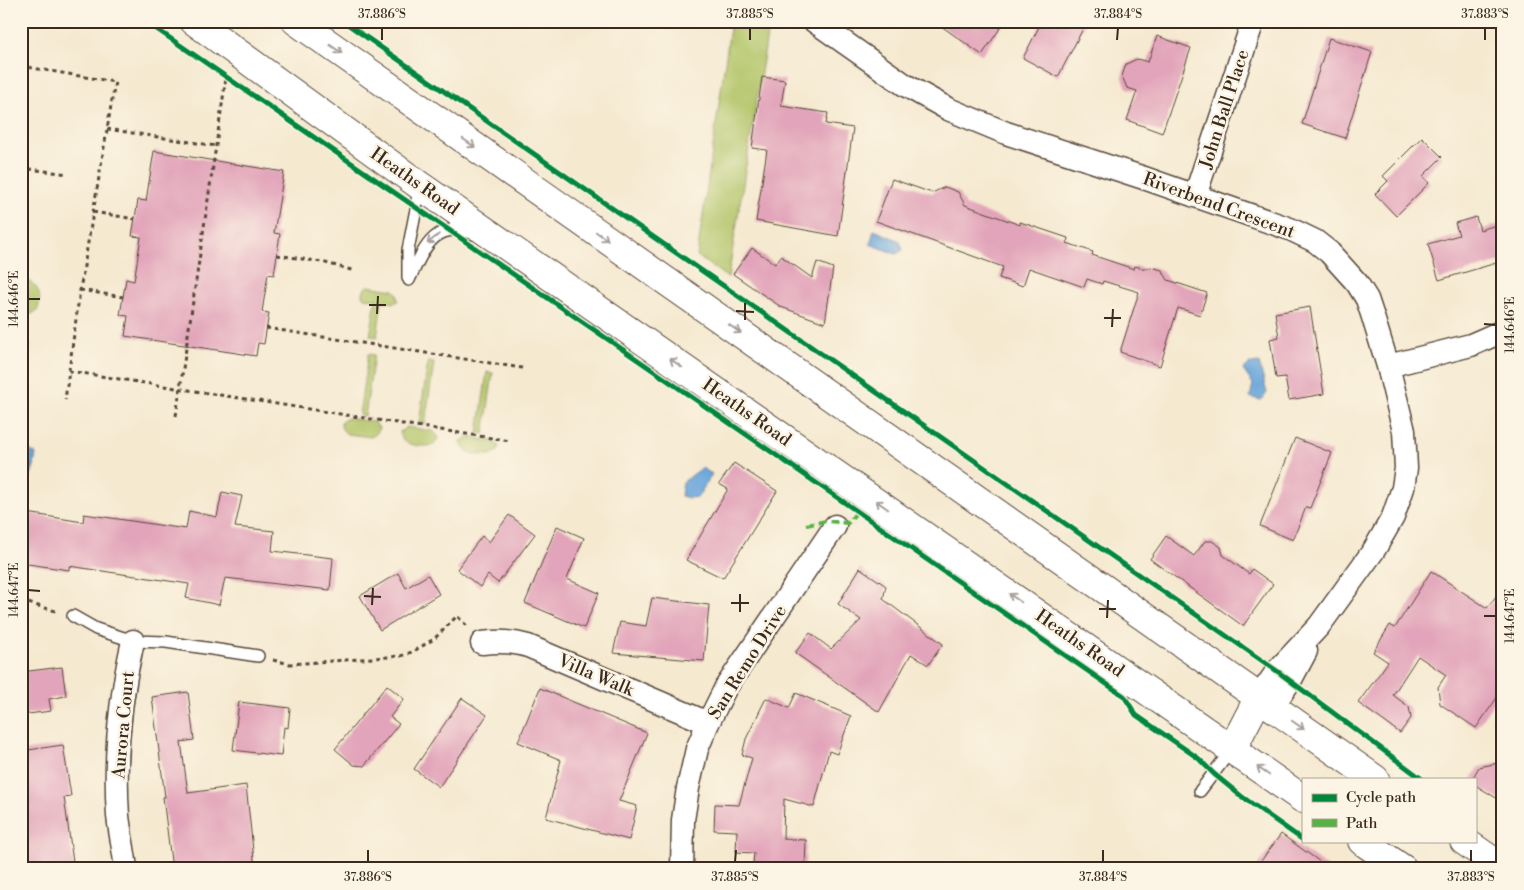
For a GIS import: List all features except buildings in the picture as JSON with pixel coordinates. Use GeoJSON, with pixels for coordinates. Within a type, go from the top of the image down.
{"type":"FeatureCollection","features":[{"type":"Feature","properties":{"kind":"main road","name":"Heaths Road"},"geometry":{"type":"LineString","coordinates":[[194,21],[419,185],[1302,798]]}},
{"type":"Feature","properties":{"kind":"main road"},"geometry":{"type":"LineString","coordinates":[[296,21],[1374,778]]}},
{"type":"Feature","properties":{"kind":"main road"},"geometry":{"type":"LineString","coordinates":[[1232,749],[1265,702]]}},
{"type":"Feature","properties":{"kind":"main road"},"geometry":{"type":"LineString","coordinates":[[1363,842],[1403,869]]}},
{"type":"Feature","properties":{"kind":"main road"},"geometry":{"type":"LineString","coordinates":[[1465,842],[1503,868]]}},
{"type":"Feature","properties":{"kind":"street","name":"Riverbend Crescent"},"geometry":{"type":"LineString","coordinates":[[814,21],[905,85],[948,109],[1006,133],[1290,229],[1315,241],[1329,252],[1357,283],[1367,299],[1388,366],[1404,431],[1406,468],[1403,488],[1398,505],[1386,530],[1319,626],[1277,671],[1265,702]]}},
{"type":"Feature","properties":{"kind":"street","name":"John Ball Place"},"geometry":{"type":"LineString","coordinates":[[1194,196],[1253,21]]}},
{"type":"Feature","properties":{"kind":"street"},"geometry":{"type":"LineString","coordinates":[[1388,366],[1471,345],[1503,332]]}},
{"type":"Feature","properties":{"kind":"street","name":"San Remo Drive"},"geometry":{"type":"LineString","coordinates":[[682,869],[682,820],[697,749],[708,723],[726,687],[836,526]]}},
{"type":"Feature","properties":{"kind":"street","name":"Aurora Court"},"geometry":{"type":"LineString","coordinates":[[126,869],[118,816],[117,753],[127,666],[133,641]]}},
{"type":"Feature","properties":{"kind":"street","name":"Villa Walk"},"geometry":{"type":"LineString","coordinates":[[482,642],[510,641],[528,646],[708,723]]}},
{"type":"Feature","properties":{"kind":"lane"},"geometry":{"type":"LineString","coordinates":[[419,185],[408,250],[408,280],[427,243],[448,231],[463,230],[481,237],[572,302],[612,318]]}},
{"type":"Feature","properties":{"kind":"lane"},"geometry":{"type":"LineString","coordinates":[[73,616],[96,629],[133,641],[166,642],[258,656]]}},
{"type":"Feature","properties":{"kind":"lane"},"geometry":{"type":"LineString","coordinates":[[1200,791],[1232,749]]}},
{"type":"Feature","properties":{"kind":"path"},"geometry":{"type":"LineString","coordinates":[[21,66],[115,82],[80,290],[65,400]]}},
{"type":"Feature","properties":{"kind":"path"},"geometry":{"type":"LineString","coordinates":[[218,72],[234,83]]}},
{"type":"Feature","properties":{"kind":"path"},"geometry":{"type":"LineString","coordinates":[[176,416],[226,78]]}},
{"type":"Feature","properties":{"kind":"path"},"geometry":{"type":"LineString","coordinates":[[107,129],[216,146]]}},
{"type":"Feature","properties":{"kind":"path"},"geometry":{"type":"LineString","coordinates":[[21,168],[68,174]]}},
{"type":"Feature","properties":{"kind":"path"},"geometry":{"type":"LineString","coordinates":[[93,212],[135,219]]}},
{"type":"Feature","properties":{"kind":"path"},"geometry":{"type":"LineString","coordinates":[[277,255],[322,262],[355,272]]}},
{"type":"Feature","properties":{"kind":"path"},"geometry":{"type":"LineString","coordinates":[[80,290],[123,297]]}},
{"type":"Feature","properties":{"kind":"path"},"geometry":{"type":"LineString","coordinates":[[266,328],[522,368]]}},
{"type":"Feature","properties":{"kind":"path"},"geometry":{"type":"LineString","coordinates":[[69,371],[510,441]]}},
{"type":"Feature","properties":{"kind":"path"},"geometry":{"type":"LineString","coordinates":[[21,601],[73,616]]}},
{"type":"Feature","properties":{"kind":"path"},"geometry":{"type":"LineString","coordinates":[[258,656],[290,664],[400,656],[412,652],[434,639],[457,616],[482,642]]}},
{"type":"Feature","properties":{"kind":"green space"},"geometry":{"type":"Polygon","coordinates":[[[731,21],[756,21],[768,29],[728,278],[697,256],[731,21]]]}},
{"type":"Feature","properties":{"kind":"green space"},"geometry":{"type":"Polygon","coordinates":[[[24,280],[33,284],[38,292],[40,301],[37,311],[21,317],[21,292],[24,280]]]}},
{"type":"Feature","properties":{"kind":"green space"},"geometry":{"type":"Polygon","coordinates":[[[368,286],[394,290],[397,294],[398,301],[394,303],[382,301],[377,337],[370,336],[376,299],[364,298],[362,295],[368,286]]]}},
{"type":"Feature","properties":{"kind":"green space"},"geometry":{"type":"Polygon","coordinates":[[[23,341],[27,341],[30,344],[24,375],[21,379],[21,347],[23,341]]]}},
{"type":"Feature","properties":{"kind":"green space"},"geometry":{"type":"Polygon","coordinates":[[[368,354],[374,355],[365,416],[359,415],[368,354]]]}},
{"type":"Feature","properties":{"kind":"green space"},"geometry":{"type":"Polygon","coordinates":[[[428,362],[434,363],[425,424],[419,423],[428,362]]]}},
{"type":"Feature","properties":{"kind":"green space"},"geometry":{"type":"Polygon","coordinates":[[[487,372],[493,373],[484,434],[478,433],[487,372]]]}},
{"type":"Feature","properties":{"kind":"green space"},"geometry":{"type":"Polygon","coordinates":[[[348,418],[374,422],[379,428],[376,434],[371,437],[347,434],[342,429],[341,422],[348,418]]]}},
{"type":"Feature","properties":{"kind":"green space"},"geometry":{"type":"Polygon","coordinates":[[[407,427],[433,431],[439,437],[430,446],[407,443],[401,437],[400,432],[407,427]]]}},
{"type":"Feature","properties":{"kind":"green space"},"geometry":{"type":"Polygon","coordinates":[[[468,437],[493,441],[499,446],[498,451],[490,455],[468,452],[462,446],[461,441],[468,437]]]}},
{"type":"Feature","properties":{"kind":"water"},"geometry":{"type":"Polygon","coordinates":[[[874,230],[900,241],[903,250],[896,254],[870,244],[874,230]]]}},
{"type":"Feature","properties":{"kind":"water"},"geometry":{"type":"Polygon","coordinates":[[[1259,363],[1267,393],[1261,400],[1250,397],[1253,384],[1243,370],[1249,364],[1259,363]]]}},
{"type":"Feature","properties":{"kind":"water"},"geometry":{"type":"Polygon","coordinates":[[[29,450],[36,454],[34,466],[29,480],[21,479],[21,459],[29,450]]]}},
{"type":"Feature","properties":{"kind":"water"},"geometry":{"type":"Polygon","coordinates":[[[702,468],[712,474],[698,497],[689,498],[681,496],[683,482],[702,468]]]}},
{"type":"Feature","properties":{"kind":"marked path"},"geometry":{"type":"LineString","coordinates":[[806,525],[826,521],[848,523],[858,510]]}},
{"type":"Feature","properties":{"kind":"cycle path"},"geometry":{"type":"LineString","coordinates":[[145,21],[1124,696],[1136,715],[1198,758],[1241,796],[1302,839]]}},
{"type":"Feature","properties":{"kind":"cycle path"},"geometry":{"type":"LineString","coordinates":[[343,21],[1277,671],[1421,778]]}}]}
